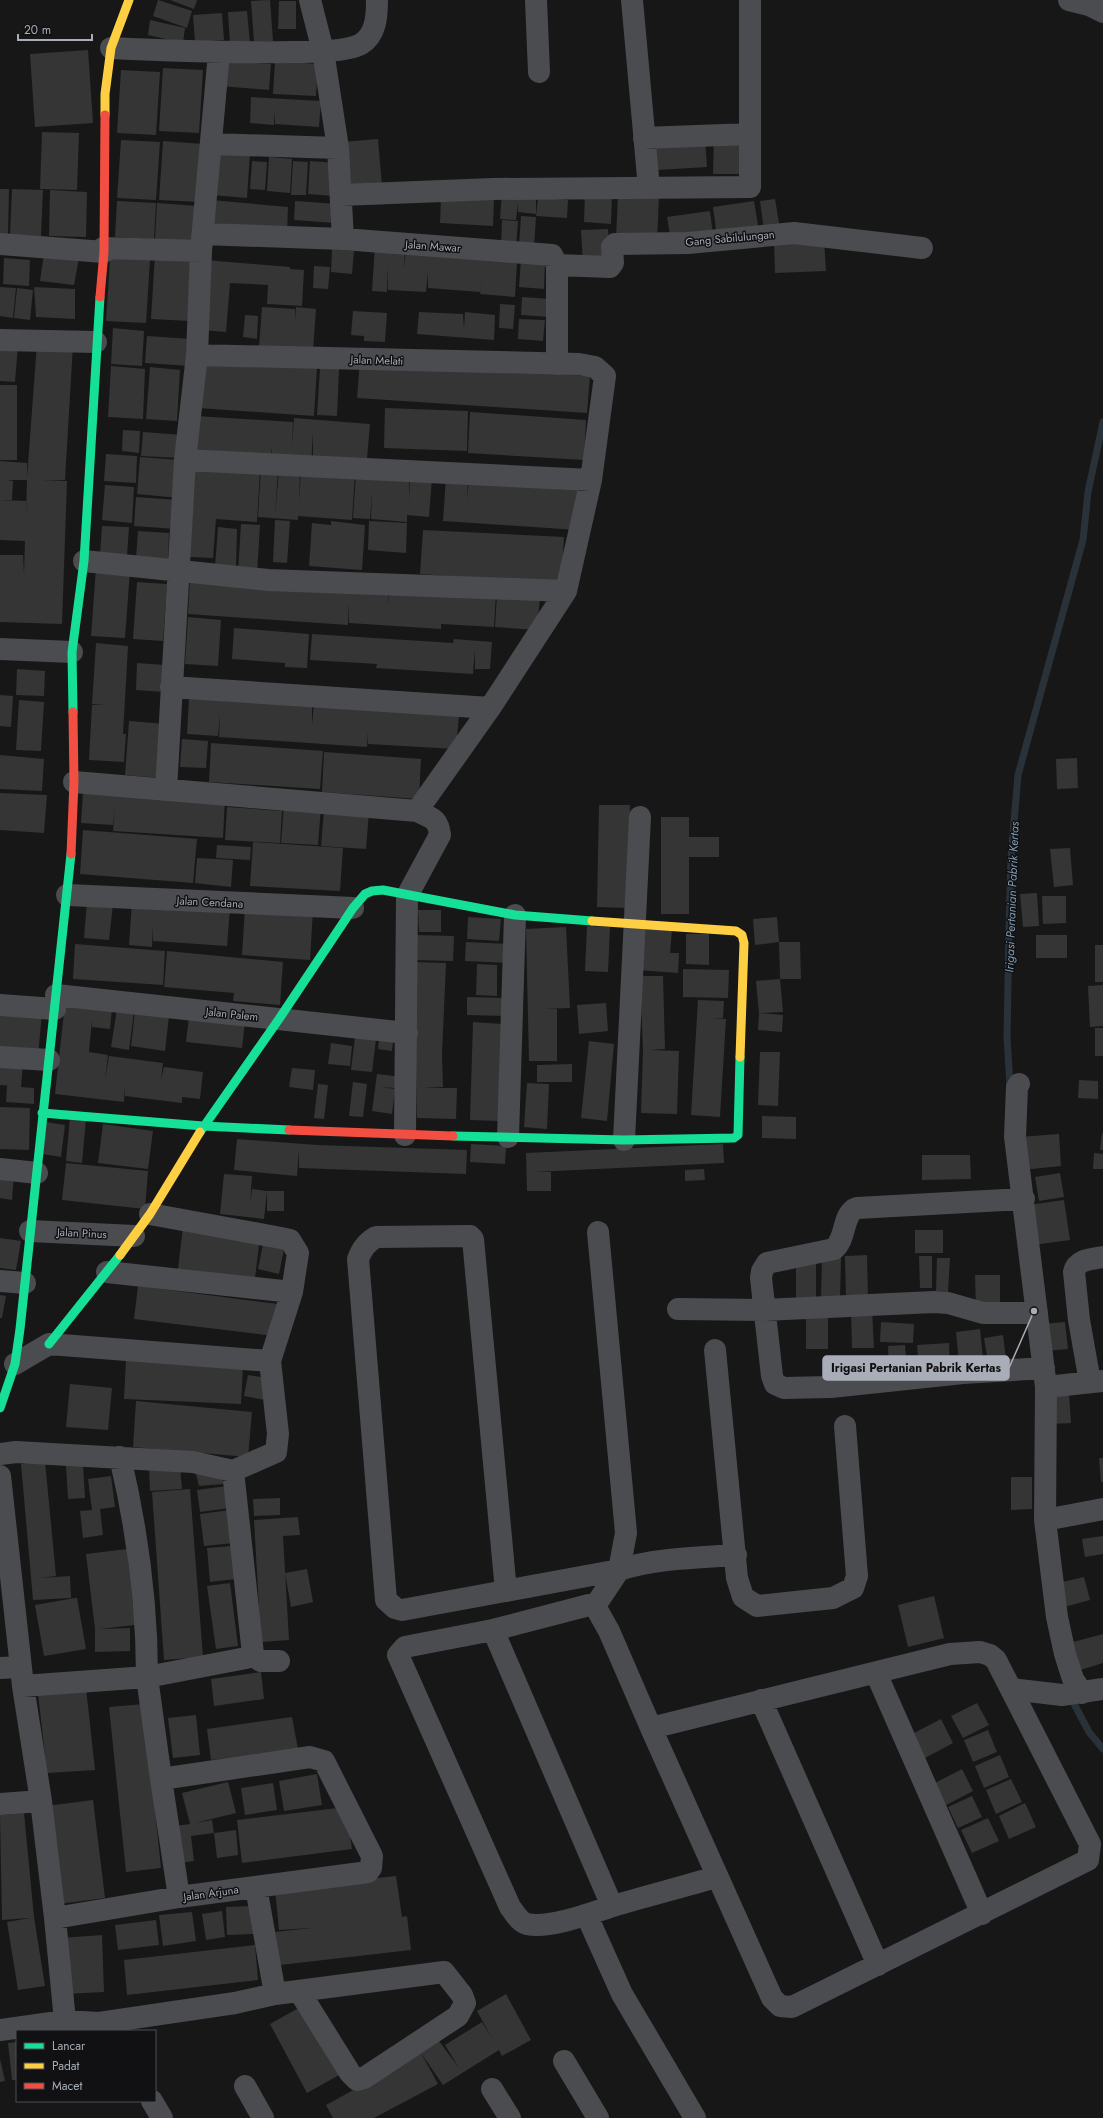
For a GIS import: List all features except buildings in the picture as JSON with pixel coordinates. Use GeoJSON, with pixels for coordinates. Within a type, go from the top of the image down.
{"type":"FeatureCollection","features":[{"type":"Feature","properties":{"kind":"street"},"geometry":{"type":"LineString","coordinates":[[0,1408],[15,1364],[67,895],[74,782],[72,652],[84,561],[96,342],[104,250],[105,94],[111,48],[129,0]]}},
{"type":"Feature","properties":{"kind":"street"},"geometry":{"type":"LineString","coordinates":[[310,0],[323,51],[338,148],[343,239]]}},
{"type":"Feature","properties":{"kind":"street"},"geometry":{"type":"LineString","coordinates":[[111,48],[218,53],[323,51],[361,44],[372,34],[376,16],[377,0]]}},
{"type":"Feature","properties":{"kind":"street"},"geometry":{"type":"LineString","coordinates":[[536,0],[538,72]]}},
{"type":"Feature","properties":{"kind":"street"},"geometry":{"type":"LineString","coordinates":[[632,0],[649,188]]}},
{"type":"Feature","properties":{"kind":"street"},"geometry":{"type":"LineString","coordinates":[[341,195],[493,189],[750,187],[750,0]]}},
{"type":"Feature","properties":{"kind":"street"},"geometry":{"type":"LineString","coordinates":[[1069,0],[1089,5],[1103,12]]}},
{"type":"Feature","properties":{"kind":"street"},"geometry":{"type":"LineString","coordinates":[[166,790],[185,460],[197,355],[202,242],[218,53]]}},
{"type":"Feature","properties":{"kind":"street"},"geometry":{"type":"LineString","coordinates":[[644,138],[749,134]]}},
{"type":"Feature","properties":{"kind":"street"},"geometry":{"type":"LineString","coordinates":[[211,144],[338,148]]}},
{"type":"Feature","properties":{"kind":"street","name":"Gang Sabilulungan"},"geometry":{"type":"LineString","coordinates":[[557,265],[610,268],[613,263],[612,247],[615,244],[688,243],[778,234],[807,234],[922,248]]}},
{"type":"Feature","properties":{"kind":"street","name":"Jalan Mawar"},"geometry":{"type":"LineString","coordinates":[[0,244],[104,250],[202,242],[343,239],[550,254],[554,257],[557,265]]}},
{"type":"Feature","properties":{"kind":"street"},"geometry":{"type":"LineString","coordinates":[[557,265],[557,364]]}},
{"type":"Feature","properties":{"kind":"street"},"geometry":{"type":"LineString","coordinates":[[0,340],[96,342]]}},
{"type":"Feature","properties":{"kind":"street","name":"Jalan Melati"},"geometry":{"type":"LineString","coordinates":[[197,355],[557,364],[595,367],[605,376],[591,480]]}},
{"type":"Feature","properties":{"kind":"street"},"geometry":{"type":"LineString","coordinates":[[185,460],[591,480],[566,590],[490,708],[417,811]]}},
{"type":"Feature","properties":{"kind":"street"},"geometry":{"type":"LineString","coordinates":[[84,561],[178,572],[268,580],[566,590]]}},
{"type":"Feature","properties":{"kind":"street"},"geometry":{"type":"LineString","coordinates":[[0,649],[72,652]]}},
{"type":"Feature","properties":{"kind":"street"},"geometry":{"type":"LineString","coordinates":[[171,687],[490,708]]}},
{"type":"Feature","properties":{"kind":"street"},"geometry":{"type":"LineString","coordinates":[[74,782],[417,811],[434,819],[438,824],[440,835],[407,896],[405,1135]]}},
{"type":"Feature","properties":{"kind":"street"},"geometry":{"type":"LineString","coordinates":[[624,1140],[640,817]]}},
{"type":"Feature","properties":{"kind":"street"},"geometry":{"type":"LineString","coordinates":[[15,1364],[49,1344],[134,1236],[150,1214],[204,1126],[279,1019],[362,895],[372,890],[515,915],[736,930],[742,936],[744,942],[738,1135],[734,1138],[624,1140],[405,1135],[204,1126],[42,1113]]}},
{"type":"Feature","properties":{"kind":"street","name":"Jalan Cendana"},"geometry":{"type":"LineString","coordinates":[[67,895],[353,908]]}},
{"type":"Feature","properties":{"kind":"street"},"geometry":{"type":"LineString","coordinates":[[508,1137],[515,915]]}},
{"type":"Feature","properties":{"kind":"street","name":"Jalan Palem"},"geometry":{"type":"LineString","coordinates":[[0,1004],[55,1002],[279,1019],[407,1033]]}},
{"type":"Feature","properties":{"kind":"street"},"geometry":{"type":"LineString","coordinates":[[0,1057],[49,1060]]}},
{"type":"Feature","properties":{"kind":"street"},"geometry":{"type":"LineString","coordinates":[[1019,1084],[1017,1087],[1015,1137],[1024,1198],[1045,1377],[1045,1520],[1053,1592],[1062,1639],[1073,1679],[1081,1693]]}},
{"type":"Feature","properties":{"kind":"street"},"geometry":{"type":"LineString","coordinates":[[0,1170],[37,1173]]}},
{"type":"Feature","properties":{"kind":"street"},"geometry":{"type":"LineString","coordinates":[[1024,1198],[853,1209],[848,1214],[840,1244],[834,1249],[767,1263],[762,1271],[761,1278],[772,1376],[775,1384],[784,1388],[831,1387],[963,1373],[1045,1377],[1096,1382],[1079,1320],[1074,1272],[1075,1266],[1079,1262],[1103,1257]]}},
{"type":"Feature","properties":{"kind":"street"},"geometry":{"type":"LineString","coordinates":[[0,1454],[16,1452],[193,1462],[233,1471],[276,1452],[278,1434],[270,1362],[292,1292],[298,1253],[290,1240],[150,1214]]}},
{"type":"Feature","properties":{"kind":"street","name":"Jalan Pinus"},"geometry":{"type":"LineString","coordinates":[[30,1231],[134,1236]]}},
{"type":"Feature","properties":{"kind":"street"},"geometry":{"type":"LineString","coordinates":[[596,1606],[619,1570],[626,1533],[598,1232]]}},
{"type":"Feature","properties":{"kind":"street"},"geometry":{"type":"LineString","coordinates":[[506,1591],[473,1239],[470,1236],[376,1237],[368,1242],[361,1251],[358,1259],[386,1600],[395,1608],[402,1610],[506,1591],[619,1570],[652,1562],[736,1555]]}},
{"type":"Feature","properties":{"kind":"street"},"geometry":{"type":"LineString","coordinates":[[107,1272],[292,1292]]}},
{"type":"Feature","properties":{"kind":"street"},"geometry":{"type":"LineString","coordinates":[[0,1281],[25,1283]]}},
{"type":"Feature","properties":{"kind":"street"},"geometry":{"type":"LineString","coordinates":[[678,1308],[764,1310],[934,1302],[948,1303],[983,1313],[1037,1313]]}},
{"type":"Feature","properties":{"kind":"street"},"geometry":{"type":"LineString","coordinates":[[49,1344],[270,1362]]}},
{"type":"Feature","properties":{"kind":"street"},"geometry":{"type":"LineString","coordinates":[[715,1350],[736,1555],[737,1578],[743,1597],[757,1606],[833,1598],[853,1588],[857,1576],[845,1426]]}},
{"type":"Feature","properties":{"kind":"street"},"geometry":{"type":"LineString","coordinates":[[120,1457],[128,1490],[140,1568],[147,1634],[147,1677],[179,1897]]}},
{"type":"Feature","properties":{"kind":"street"},"geometry":{"type":"LineString","coordinates":[[233,1471],[254,1651],[251,1655]]}},
{"type":"Feature","properties":{"kind":"street"},"geometry":{"type":"LineString","coordinates":[[0,1476],[15,1673],[41,1801],[55,1918],[65,2021]]}},
{"type":"Feature","properties":{"kind":"street"},"geometry":{"type":"LineString","coordinates":[[1045,1520],[1103,1509]]}},
{"type":"Feature","properties":{"kind":"street"},"geometry":{"type":"LineString","coordinates":[[596,1606],[589,1605],[493,1630],[415,1645],[405,1648],[398,1655],[510,1907],[519,1919],[527,1924],[543,1924],[587,1916],[612,1906],[716,1877]]}},
{"type":"Feature","properties":{"kind":"street"},"geometry":{"type":"LineString","coordinates":[[596,1606],[609,1631],[651,1728],[716,1877],[772,1998],[780,2006],[792,2007],[982,1914],[1088,1860],[1090,1844],[996,1660],[990,1655],[980,1652],[950,1654],[651,1728]]}},
{"type":"Feature","properties":{"kind":"street"},"geometry":{"type":"LineString","coordinates":[[493,1630],[612,1906]]}},
{"type":"Feature","properties":{"kind":"street"},"geometry":{"type":"LineString","coordinates":[[15,1673],[147,1677],[251,1655],[261,1661],[279,1661]]}},
{"type":"Feature","properties":{"kind":"street"},"geometry":{"type":"LineString","coordinates":[[876,1673],[982,1914]]}},
{"type":"Feature","properties":{"kind":"street"},"geometry":{"type":"LineString","coordinates":[[1011,1689],[1081,1693]]}},
{"type":"Feature","properties":{"kind":"street"},"geometry":{"type":"LineString","coordinates":[[761,1700],[878,1965]]}},
{"type":"Feature","properties":{"kind":"street","name":"Jalan Arjuna"},"geometry":{"type":"LineString","coordinates":[[55,1918],[179,1897],[368,1872],[372,1868],[372,1856],[324,1761],[310,1757],[161,1778]]}},
{"type":"Feature","properties":{"kind":"street"},"geometry":{"type":"LineString","coordinates":[[0,1804],[41,1801]]}},
{"type":"Feature","properties":{"kind":"street"},"geometry":{"type":"LineString","coordinates":[[256,1887],[275,1994]]}},
{"type":"Feature","properties":{"kind":"street"},"geometry":{"type":"LineString","coordinates":[[587,1916],[622,1994],[695,2118]]}},
{"type":"Feature","properties":{"kind":"street"},"geometry":{"type":"LineString","coordinates":[[0,2030],[65,2021],[99,2023],[206,2007],[275,1994],[444,1972],[462,1995],[465,2003],[458,2016],[364,2078],[357,2080],[350,2073],[299,1991]]}},
{"type":"Feature","properties":{"kind":"street"},"geometry":{"type":"LineString","coordinates":[[564,2061],[598,2118]]}},
{"type":"Feature","properties":{"kind":"street"},"geometry":{"type":"LineString","coordinates":[[246,2086],[264,2118]]}},
{"type":"Feature","properties":{"kind":"street"},"geometry":{"type":"LineString","coordinates":[[492,2089],[510,2118]]}},
{"type":"Feature","properties":{"kind":"street"},"geometry":{"type":"LineString","coordinates":[[153,2102],[162,2118]]}},
{"type":"Feature","properties":{"kind":"waterway","name":"Irigasi Pertanian Pabrik Kertas"},"geometry":{"type":"LineString","coordinates":[[1010,1086],[1007,1036],[1009,930],[1011,857],[1018,775],[1083,540],[1088,492],[1103,422]]}},
{"type":"Feature","properties":{"kind":"waterway","name":"Irigasi Pertanian Pabrik Kertas"},"geometry":{"type":"LineString","coordinates":[[1070,1696],[1089,1732],[1103,1749]]}},
{"type":"Feature","properties":{"kind":"traffic: fast"},"geometry":{"type":"LineString","coordinates":[[73,712],[72,652],[84,561],[100,297]]}},
{"type":"Feature","properties":{"kind":"traffic: fast"},"geometry":{"type":"LineString","coordinates":[[0,1408],[15,1364],[20,1329],[71,854]]}},
{"type":"Feature","properties":{"kind":"traffic: fast"},"geometry":{"type":"LineString","coordinates":[[200,1132],[279,1019],[353,908],[365,894],[372,891],[383,890],[515,915],[592,921]]}},
{"type":"Feature","properties":{"kind":"traffic: fast"},"geometry":{"type":"LineString","coordinates":[[453,1136],[624,1140],[734,1138],[738,1135],[740,1057]]}},
{"type":"Feature","properties":{"kind":"traffic: fast"},"geometry":{"type":"LineString","coordinates":[[42,1113],[203,1126],[289,1130]]}},
{"type":"Feature","properties":{"kind":"traffic: fast"},"geometry":{"type":"LineString","coordinates":[[49,1344],[120,1255]]}},
{"type":"Feature","properties":{"kind":"traffic: slow"},"geometry":{"type":"LineString","coordinates":[[105,115],[105,94],[111,48],[129,0]]}},
{"type":"Feature","properties":{"kind":"traffic: slow"},"geometry":{"type":"LineString","coordinates":[[592,921],[736,931],[742,935],[744,943],[740,1057]]}},
{"type":"Feature","properties":{"kind":"traffic: slow"},"geometry":{"type":"LineString","coordinates":[[120,1255],[150,1214],[200,1132]]}},
{"type":"Feature","properties":{"kind":"traffic: jam"},"geometry":{"type":"LineString","coordinates":[[100,297],[104,252],[105,115]]}},
{"type":"Feature","properties":{"kind":"traffic: jam"},"geometry":{"type":"LineString","coordinates":[[71,854],[74,782],[73,712]]}},
{"type":"Feature","properties":{"kind":"traffic: jam"},"geometry":{"type":"LineString","coordinates":[[289,1130],[453,1136]]}},
{"type":"Feature","properties":{"kind":"place","name":"Irigasi Pertanian Pabrik Kertas"},"geometry":{"type":"Point","coordinates":[1034,1311]}}]}
